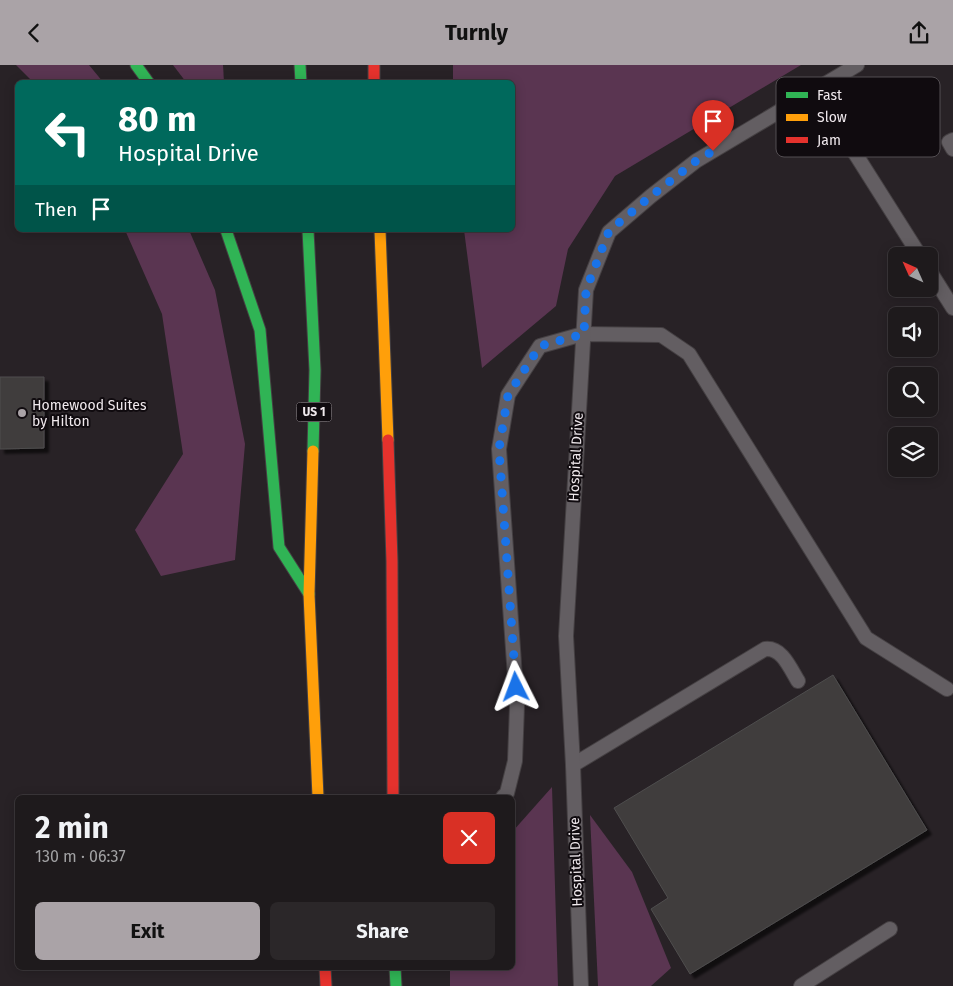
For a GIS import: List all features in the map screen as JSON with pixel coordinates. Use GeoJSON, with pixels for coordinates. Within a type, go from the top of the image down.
{"type":"FeatureCollection","features":[{"type":"Feature","properties":{"kind":"highway"},"geometry":{"type":"LineString","coordinates":[[136,65],[147,80]]}},
{"type":"Feature","properties":{"kind":"highway"},"geometry":{"type":"LineString","coordinates":[[300,65],[301,80]]}},
{"type":"Feature","properties":{"kind":"highway"},"geometry":{"type":"LineString","coordinates":[[374,65],[374,80]]}},
{"type":"Feature","properties":{"kind":"highway"},"geometry":{"type":"LineString","coordinates":[[227,232],[260,330],[279,547],[309,594]]}},
{"type":"Feature","properties":{"kind":"highway","name":"US 1"},"geometry":{"type":"LineString","coordinates":[[308,232],[315,370],[309,594],[318,795]]}},
{"type":"Feature","properties":{"kind":"highway"},"geometry":{"type":"LineString","coordinates":[[380,232],[392,561],[393,795]]}},
{"type":"Feature","properties":{"kind":"highway"},"geometry":{"type":"LineString","coordinates":[[325,970],[326,986]]}},
{"type":"Feature","properties":{"kind":"highway"},"geometry":{"type":"LineString","coordinates":[[395,970],[396,986]]}},
{"type":"Feature","properties":{"kind":"lane","name":"Hospital Drive"},"geometry":{"type":"LineString","coordinates":[[837,77],[857,65]]}},
{"type":"Feature","properties":{"kind":"lane","name":"Hospital Drive"},"geometry":{"type":"LineString","coordinates":[[581,986],[566,636],[586,290],[609,231],[696,161],[776,113]]}},
{"type":"Feature","properties":{"kind":"lane"},"geometry":{"type":"LineString","coordinates":[[857,157],[914,247]]}},
{"type":"Feature","properties":{"kind":"lane"},"geometry":{"type":"LineString","coordinates":[[938,284],[953,308]]}},
{"type":"Feature","properties":{"kind":"lane"},"geometry":{"type":"LineString","coordinates":[[506,795],[515,761],[517,706],[499,449],[508,395],[540,346],[584,334],[661,335],[689,354],[866,638],[947,689]]}},
{"type":"Feature","properties":{"kind":"lane"},"geometry":{"type":"LineString","coordinates":[[573,765],[765,649],[772,648],[780,653],[798,681]]}},
{"type":"Feature","properties":{"kind":"lane"},"geometry":{"type":"LineString","coordinates":[[801,986],[890,929]]}},
{"type":"Feature","properties":{"kind":"shaded area"},"geometry":{"type":"Polygon","coordinates":[[[16,65],[89,65],[101,80],[31,80],[16,65]]]}},
{"type":"Feature","properties":{"kind":"shaded area"},"geometry":{"type":"Polygon","coordinates":[[[173,65],[223,65],[224,80],[184,80],[173,65]]]}},
{"type":"Feature","properties":{"kind":"shaded area"},"geometry":{"type":"Polygon","coordinates":[[[453,65],[801,65],[781,77],[776,77],[776,80],[615,176],[568,249],[556,306],[482,368],[464,232],[515,232],[515,80],[453,80],[453,65]]]}},
{"type":"Feature","properties":{"kind":"shaded area"},"geometry":{"type":"Polygon","coordinates":[[[126,232],[190,232],[215,290],[245,444],[235,560],[161,576],[135,530],[183,454],[162,314],[126,232]]]}},
{"type":"Feature","properties":{"kind":"shaded area"},"geometry":{"type":"Polygon","coordinates":[[[552,787],[558,986],[450,986],[450,970],[515,970],[515,829],[552,787]]]}},
{"type":"Feature","properties":{"kind":"shaded area"},"geometry":{"type":"Polygon","coordinates":[[[590,815],[632,872],[671,968],[651,986],[598,986],[590,815]]]}},
{"type":"Feature","properties":{"kind":"building","name":"Homewood Suites by Hilton"},"geometry":{"type":"Polygon","coordinates":[[[0,377],[44,377],[44,448],[0,449],[0,377]]]}},
{"type":"Feature","properties":{"kind":"building"},"geometry":{"type":"Polygon","coordinates":[[[833,675],[927,830],[690,974],[651,909],[668,898],[614,808],[833,675]]]}},
{"type":"Feature","properties":{"kind":"traffic: fast"},"geometry":{"type":"LineString","coordinates":[[136,65],[147,80]]}},
{"type":"Feature","properties":{"kind":"traffic: fast"},"geometry":{"type":"LineString","coordinates":[[300,65],[301,80]]}},
{"type":"Feature","properties":{"kind":"traffic: fast"},"geometry":{"type":"LineString","coordinates":[[227,232],[260,330],[279,547],[309,594]]}},
{"type":"Feature","properties":{"kind":"traffic: fast"},"geometry":{"type":"LineString","coordinates":[[308,232],[315,370],[313,451]]}},
{"type":"Feature","properties":{"kind":"traffic: fast"},"geometry":{"type":"LineString","coordinates":[[395,970],[396,986]]}},
{"type":"Feature","properties":{"kind":"traffic: slow"},"geometry":{"type":"LineString","coordinates":[[380,232],[388,440]]}},
{"type":"Feature","properties":{"kind":"traffic: slow"},"geometry":{"type":"LineString","coordinates":[[313,451],[309,594],[318,795]]}},
{"type":"Feature","properties":{"kind":"traffic: jam"},"geometry":{"type":"LineString","coordinates":[[374,65],[374,80]]}},
{"type":"Feature","properties":{"kind":"traffic: jam"},"geometry":{"type":"LineString","coordinates":[[388,440],[392,561],[393,795]]}},
{"type":"Feature","properties":{"kind":"traffic: jam"},"geometry":{"type":"LineString","coordinates":[[325,970],[326,986]]}},
{"type":"Feature","properties":{"kind":"place","name":"Homewood Suites by Hilton"},"geometry":{"type":"Point","coordinates":[22,413]}},
{"type":"Feature","properties":{"kind":"route"},"geometry":{"type":"LineString","coordinates":[[516,687],[499,449],[508,395],[540,346],[584,334],[586,290],[609,231],[696,161],[713,151]]}}]}
